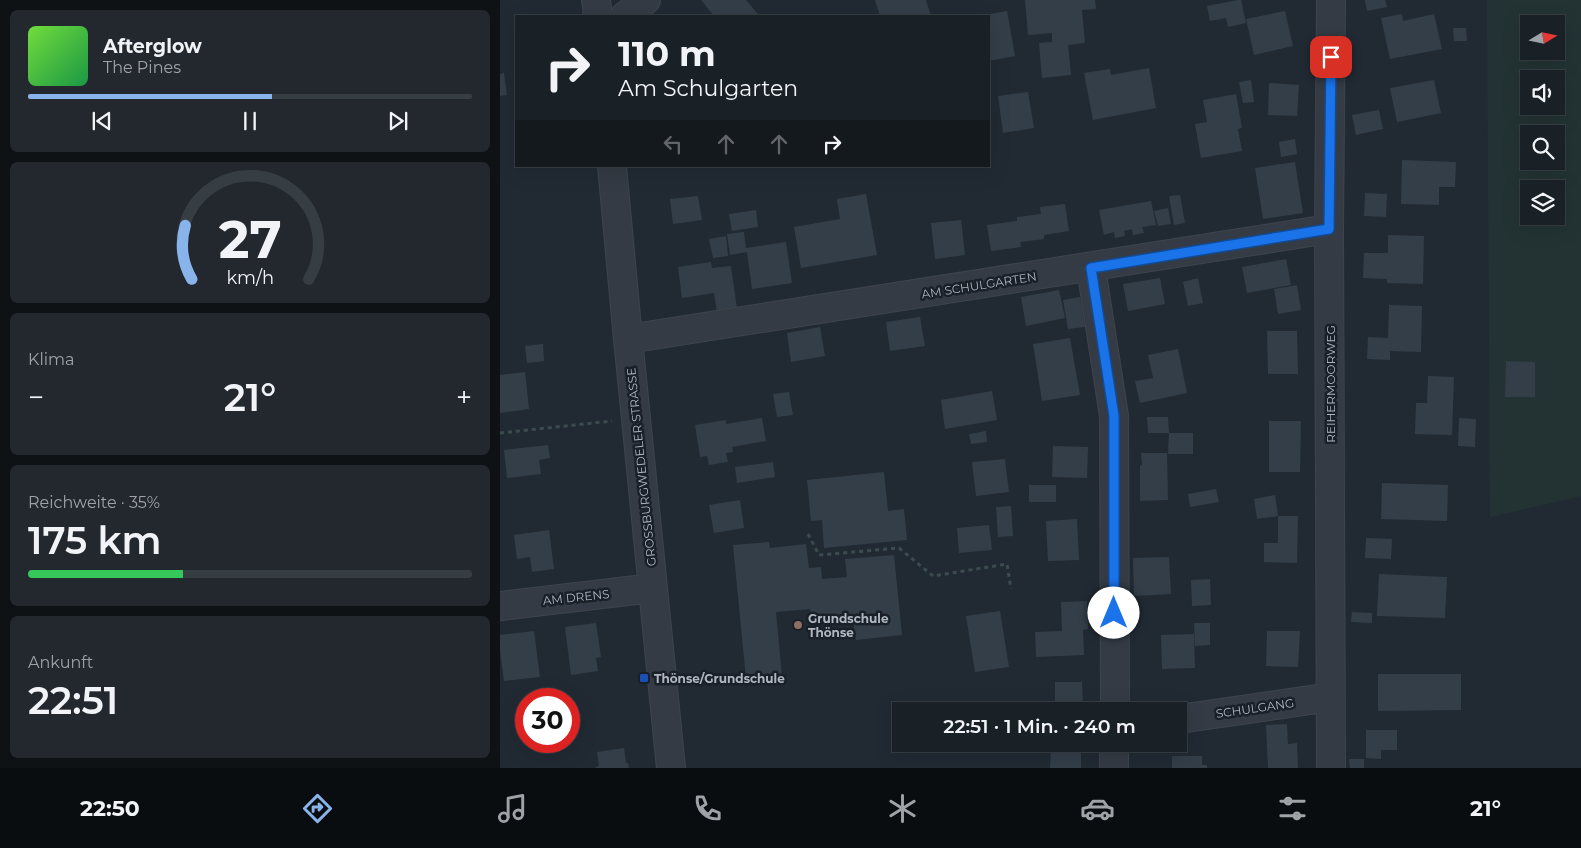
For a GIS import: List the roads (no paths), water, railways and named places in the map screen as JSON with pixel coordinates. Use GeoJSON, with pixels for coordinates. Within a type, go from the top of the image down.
{"type":"FeatureCollection","features":[{"type":"Feature","properties":{"kind":"street"},"geometry":{"type":"LineString","coordinates":[[596,0],[598,15]]}},
{"type":"Feature","properties":{"kind":"street"},"geometry":{"type":"LineString","coordinates":[[626,15],[646,0]]}},
{"type":"Feature","properties":{"kind":"street","name":"REIHERMOORWEG"},"geometry":{"type":"LineString","coordinates":[[1331,0],[1329,229],[1331,768]]}},
{"type":"Feature","properties":{"kind":"street","name":"GROSSBURGWEDELER STRASSE"},"geometry":{"type":"LineString","coordinates":[[612,167],[671,768]]}},
{"type":"Feature","properties":{"kind":"street","name":"AM SCHULGARTEN"},"geometry":{"type":"LineString","coordinates":[[628,339],[1091,268],[1329,229]]}},
{"type":"Feature","properties":{"kind":"street"},"geometry":{"type":"LineString","coordinates":[[1091,268],[1114,416],[1115,702]]}},
{"type":"Feature","properties":{"kind":"street","name":"AM DRENS"},"geometry":{"type":"LineString","coordinates":[[500,606],[653,588]]}},
{"type":"Feature","properties":{"kind":"street","name":"SCHULGANG"},"geometry":{"type":"LineString","coordinates":[[1187,718],[1331,697]]}},
{"type":"Feature","properties":{"kind":"street"},"geometry":{"type":"LineString","coordinates":[[1114,752],[1114,768]]}},
{"type":"Feature","properties":{"kind":"place","name":"Grundschule Thönse"},"geometry":{"type":"Point","coordinates":[798,625]}},
{"type":"Feature","properties":{"kind":"place","name":"Thönse/Grundschule"},"geometry":{"type":"Point","coordinates":[644,678]}}]}
